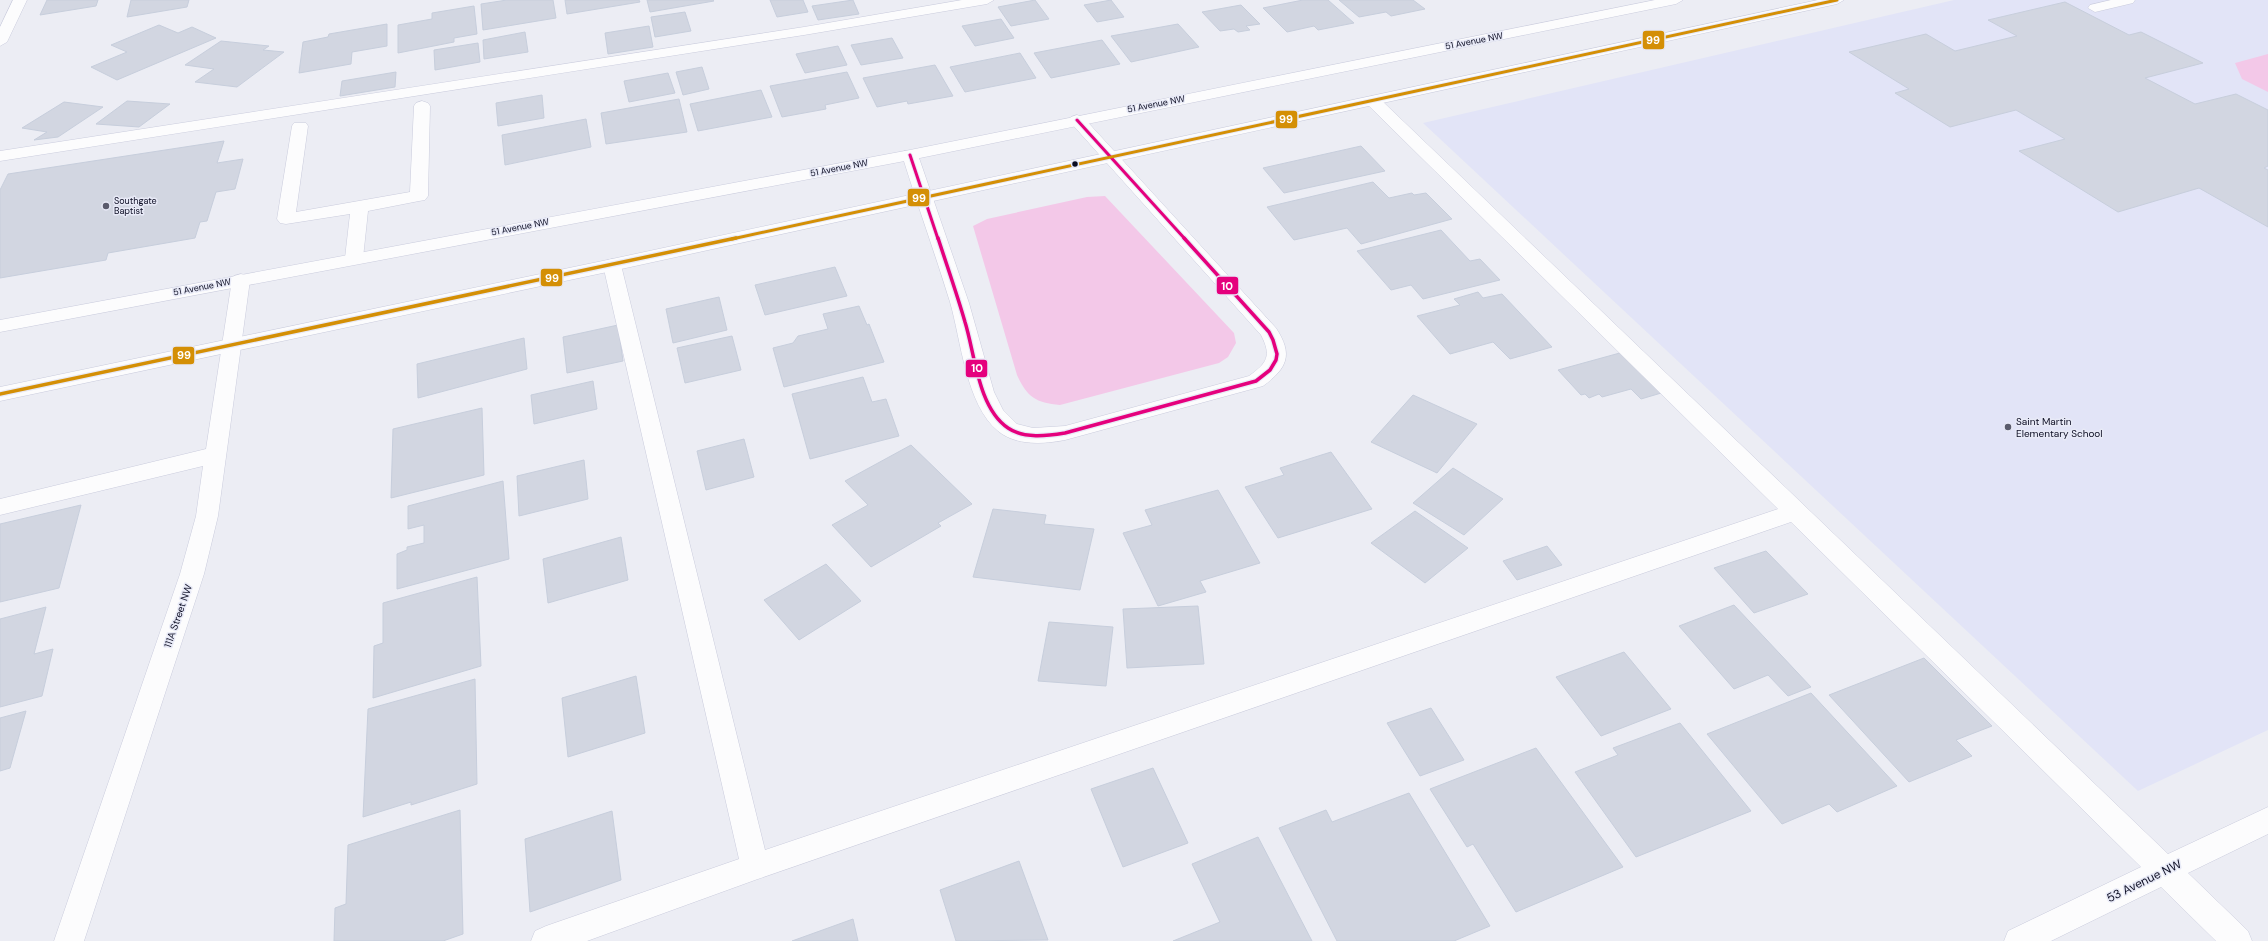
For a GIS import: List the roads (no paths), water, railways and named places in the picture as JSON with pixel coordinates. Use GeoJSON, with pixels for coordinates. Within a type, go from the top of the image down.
{"type":"FeatureCollection","features":[{"type":"Feature","properties":{"kind":"main road"},"geometry":{"type":"LineString","coordinates":[[0,42],[20,0]]}},
{"type":"Feature","properties":{"kind":"main road"},"geometry":{"type":"LineString","coordinates":[[0,156],[796,32],[987,0]]}},
{"type":"Feature","properties":{"kind":"main road","name":"51 Avenue NW"},"geometry":{"type":"LineString","coordinates":[[0,326],[354,258],[910,155],[1676,0]]}},
{"type":"Feature","properties":{"kind":"main road"},"geometry":{"type":"LineString","coordinates":[[0,394],[231,347],[1837,0]]}},
{"type":"Feature","properties":{"kind":"main road"},"geometry":{"type":"LineString","coordinates":[[2095,8],[2128,0]]}},
{"type":"Feature","properties":{"kind":"main road"},"geometry":{"type":"LineString","coordinates":[[1373,101],[2163,871],[2237,941]]}},
{"type":"Feature","properties":{"kind":"main road"},"geometry":{"type":"LineString","coordinates":[[300,126],[286,219],[419,196],[422,106]]}},
{"type":"Feature","properties":{"kind":"main road"},"geometry":{"type":"LineString","coordinates":[[910,155],[966,324],[987,401],[997,418],[1005,427],[1033,435],[1049,436],[1256,382],[1271,371],[1277,358],[1276,345],[1269,332],[1077,120]]}},
{"type":"Feature","properties":{"kind":"main road"},"geometry":{"type":"LineString","coordinates":[[354,258],[360,207]]}},
{"type":"Feature","properties":{"kind":"main road"},"geometry":{"type":"LineString","coordinates":[[612,265],[755,867]]}},
{"type":"Feature","properties":{"kind":"main road","name":"111A Street NW"},"geometry":{"type":"LineString","coordinates":[[69,941],[192,574],[207,516],[241,280]]}},
{"type":"Feature","properties":{"kind":"main road"},"geometry":{"type":"LineString","coordinates":[[0,320],[74,312]]}},
{"type":"Feature","properties":{"kind":"main road"},"geometry":{"type":"LineString","coordinates":[[0,507],[215,455]]}},
{"type":"Feature","properties":{"kind":"main road"},"geometry":{"type":"LineString","coordinates":[[546,941],[755,867],[1796,512]]}},
{"type":"Feature","properties":{"kind":"main road","name":"53 Avenue NW"},"geometry":{"type":"LineString","coordinates":[[2019,941],[2268,820]]}},
{"type":"Feature","properties":{"kind":"place","name":"Southgate Baptist"},"geometry":{"type":"Point","coordinates":[106,206]}},
{"type":"Feature","properties":{"kind":"place","name":"Saint Martin Elementary School"},"geometry":{"type":"Point","coordinates":[2008,427]}}]}
